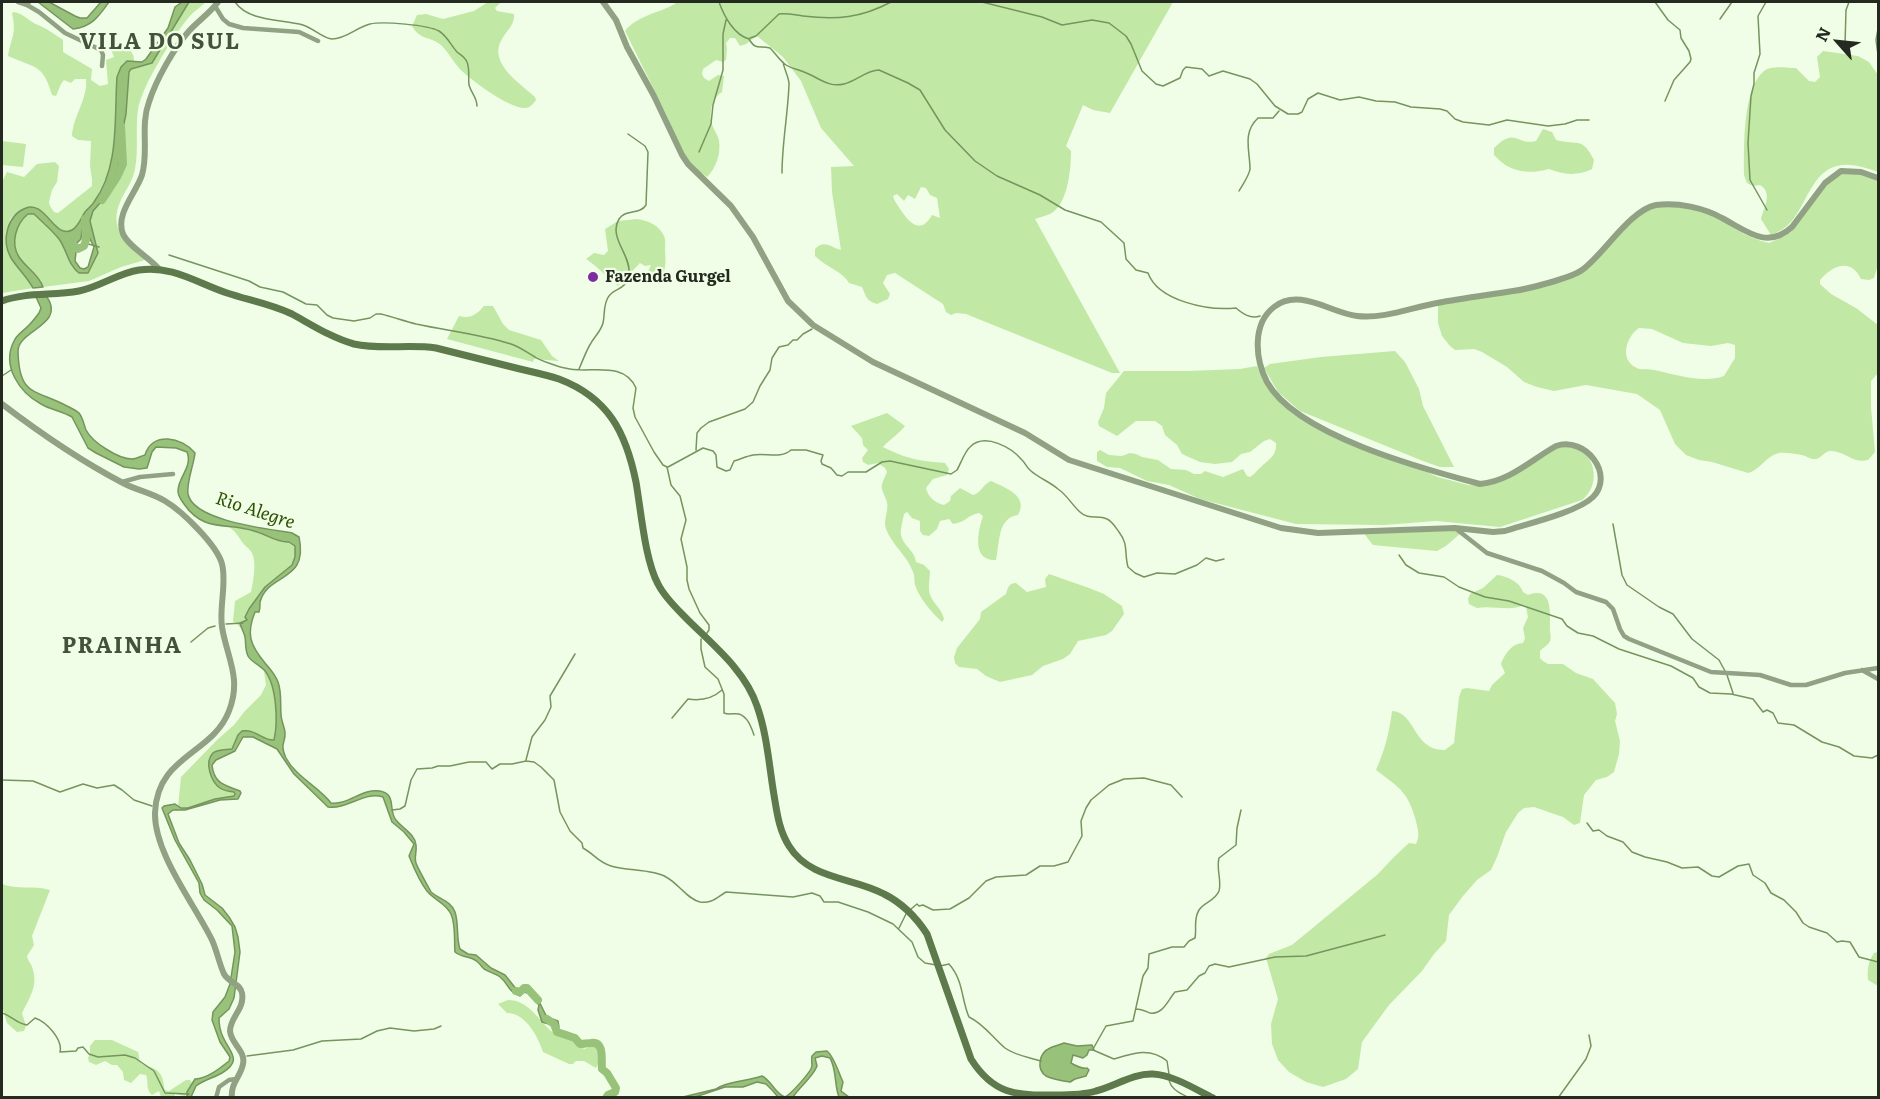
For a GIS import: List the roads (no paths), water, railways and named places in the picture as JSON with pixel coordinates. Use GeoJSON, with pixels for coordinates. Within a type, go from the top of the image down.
{"type":"FeatureCollection","features":[{"type":"Feature","properties":{"kind":"main road"},"geometry":{"type":"LineString","coordinates":[[2,300],[77,291],[94,287],[126,273],[159,269],[188,276],[224,292],[290,314],[354,344],[436,348],[556,378],[588,393],[610,415],[626,443],[633,467],[649,553],[658,584],[670,602],[729,663],[753,693],[761,717],[778,817],[789,846],[798,857],[814,869],[884,893],[914,917],[927,934],[971,1059],[984,1076],[996,1086],[1009,1092],[1050,1095],[1095,1092],[1138,1076],[1154,1074],[1172,1079],[1214,1098]]}},
{"type":"Feature","properties":{"kind":"street"},"geometry":{"type":"LineString","coordinates":[[18,2],[28,3],[65,33],[101,50],[102,66]]}},
{"type":"Feature","properties":{"kind":"street"},"geometry":{"type":"LineString","coordinates":[[603,2],[616,20],[627,47],[688,164],[731,206],[761,249],[788,301],[813,325],[873,362],[1025,433],[1069,460],[1281,528],[1318,533],[1455,528],[1505,531],[1585,503],[1596,493],[1600,486],[1600,477],[1597,466],[1586,450],[1572,444],[1563,444],[1546,452],[1513,474],[1497,481],[1480,484],[1371,450],[1335,436],[1285,405],[1273,393],[1265,377],[1259,354],[1258,338],[1263,321],[1275,306],[1292,300],[1303,300],[1350,315],[1375,316],[1436,303],[1526,289],[1566,278],[1582,270],[1635,216],[1647,208],[1656,206],[1682,206],[1708,212],[1747,232],[1772,238],[1785,233],[1826,183],[1841,171],[1861,172],[1878,178]]}},
{"type":"Feature","properties":{"kind":"street"},"geometry":{"type":"LineString","coordinates":[[159,269],[151,259],[128,242],[124,236],[122,223],[124,212],[139,184],[143,170],[145,116],[153,92],[188,32],[216,4],[223,19],[229,24],[274,32],[299,32],[318,41]]}},
{"type":"Feature","properties":{"kind":"street"},"geometry":{"type":"LineString","coordinates":[[2,404],[55,443],[121,482],[164,501],[207,539],[218,553],[222,563],[221,621],[235,673],[233,698],[225,720],[214,735],[176,766],[161,785],[156,802],[155,823],[172,869],[212,941],[223,972],[229,981],[242,991],[243,1002],[230,1031],[243,1058],[243,1064],[231,1092],[232,1098]]}},
{"type":"Feature","properties":{"kind":"street"},"geometry":{"type":"LineString","coordinates":[[121,482],[140,477],[173,474]]}},
{"type":"Feature","properties":{"kind":"street"},"geometry":{"type":"LineString","coordinates":[[1455,528],[1487,553],[1542,572],[1564,582],[1576,592],[1606,602],[1613,609],[1624,636],[1629,639],[1711,672],[1760,675],[1785,684],[1801,686],[1878,668]]}},
{"type":"Feature","properties":{"kind":"street"},"geometry":{"type":"LineString","coordinates":[[1862,670],[1878,679]]}},
{"type":"Feature","properties":{"kind":"street"},"geometry":{"type":"LineString","coordinates":[[216,1098],[219,1087],[237,1078]]}},
{"type":"Feature","properties":{"kind":"waterway"},"geometry":{"type":"LineString","coordinates":[[235,2],[248,13],[266,19],[303,25],[332,39],[376,23],[416,25],[439,31],[466,60],[469,85],[477,106]]}},
{"type":"Feature","properties":{"kind":"waterway"},"geometry":{"type":"LineString","coordinates":[[719,2],[727,19],[739,34],[756,46],[770,48],[790,67],[833,85],[848,83],[879,70],[920,90],[945,130],[975,161],[997,176],[1040,195],[1065,210],[1101,222],[1124,243],[1126,259],[1136,270],[1148,273],[1162,291],[1198,306],[1236,308],[1247,315],[1260,316]]}},
{"type":"Feature","properties":{"kind":"waterway"},"geometry":{"type":"LineString","coordinates":[[750,38],[756,36],[779,14],[827,18],[859,15],[891,2]]}},
{"type":"Feature","properties":{"kind":"waterway"},"geometry":{"type":"LineString","coordinates":[[982,2],[1042,17],[1062,25],[1092,20],[1109,23],[1126,36],[1142,71],[1156,84],[1163,86],[1180,78],[1186,67],[1202,69],[1209,76],[1223,71],[1250,79],[1275,106],[1288,114],[1302,112],[1308,99],[1318,93],[1340,100],[1359,97],[1395,102],[1411,107],[1440,109],[1463,122],[1489,125],[1507,120],[1548,126],[1589,120]]}},
{"type":"Feature","properties":{"kind":"waterway"},"geometry":{"type":"LineString","coordinates":[[1655,2],[1668,20],[1680,30],[1681,38],[1691,59],[1674,80],[1665,101]]}},
{"type":"Feature","properties":{"kind":"waterway"},"geometry":{"type":"LineString","coordinates":[[1720,19],[1732,2]]}},
{"type":"Feature","properties":{"kind":"waterway"},"geometry":{"type":"LineString","coordinates":[[1766,2],[1758,16],[1760,54],[1754,73],[1748,143],[1750,180],[1767,210]]}},
{"type":"Feature","properties":{"kind":"waterway"},"geometry":{"type":"LineString","coordinates":[[1845,45],[1846,10],[1849,2]]}},
{"type":"Feature","properties":{"kind":"waterway"},"geometry":{"type":"LineString","coordinates":[[699,152],[711,124],[713,105],[723,70],[723,34],[726,20]]}},
{"type":"Feature","properties":{"kind":"waterway"},"geometry":{"type":"LineString","coordinates":[[1878,29],[1876,40],[1878,55]]}},
{"type":"Feature","properties":{"kind":"waterway"},"geometry":{"type":"LineString","coordinates":[[782,173],[789,84],[783,62]]}},
{"type":"Feature","properties":{"kind":"waterway"},"geometry":{"type":"LineString","coordinates":[[1239,191],[1250,169],[1248,142],[1250,130],[1258,118],[1273,118],[1279,111]]}},
{"type":"Feature","properties":{"kind":"waterway","name":"Rio Alegre"},"geometry":{"type":"LineString","coordinates":[[102,200],[123,164],[121,126]]}},
{"type":"Feature","properties":{"kind":"waterway"},"geometry":{"type":"LineString","coordinates":[[579,369],[589,346],[602,326],[607,299],[628,279],[629,266],[618,239],[616,226],[622,216],[640,210],[646,205],[648,152],[645,146],[628,134]]}},
{"type":"Feature","properties":{"kind":"waterway","name":"Rio Alegre"},"geometry":{"type":"LineString","coordinates":[[69,241],[78,249],[84,246],[85,219]]}},
{"type":"Feature","properties":{"kind":"waterway"},"geometry":{"type":"LineString","coordinates":[[85,243],[99,247]]}},
{"type":"Feature","properties":{"kind":"waterway"},"geometry":{"type":"LineString","coordinates":[[169,255],[249,281],[260,287],[283,292],[306,304],[317,305],[333,318],[354,321],[381,314],[514,345],[541,360],[574,370],[604,370],[623,374],[636,388],[633,408],[635,417],[654,452],[667,467],[671,485],[680,496],[686,520],[681,539],[687,567],[687,580],[700,613],[709,625],[707,633]]}},
{"type":"Feature","properties":{"kind":"waterway"},"geometry":{"type":"LineString","coordinates":[[696,450],[697,433],[701,428],[709,422],[745,409],[753,402],[779,347],[788,345],[812,329]]}},
{"type":"Feature","properties":{"kind":"waterway"},"geometry":{"type":"LineString","coordinates":[[2,376],[11,370]]}},
{"type":"Feature","properties":{"kind":"waterway"},"geometry":{"type":"LineString","coordinates":[[668,467],[703,448],[713,451],[716,455],[717,467],[726,471],[730,470],[734,461],[751,455],[778,455],[791,450],[806,450],[823,455],[822,464],[842,476],[848,472],[866,472],[882,462],[890,461],[951,474],[957,470],[970,447],[976,443],[990,441],[1012,451],[1037,476],[1061,491],[1083,514],[1111,521],[1125,545],[1128,567],[1135,573],[1144,577],[1157,573],[1175,574],[1197,565],[1206,558],[1216,561],[1224,559]]}},
{"type":"Feature","properties":{"kind":"waterway"},"geometry":{"type":"LineString","coordinates":[[1613,524],[1622,575],[1627,585],[1673,614],[1692,639],[1719,660],[1725,671]]}},
{"type":"Feature","properties":{"kind":"waterway"},"geometry":{"type":"LineString","coordinates":[[1399,555],[1406,565],[1419,573],[1444,577],[1459,587],[1485,597],[1509,601],[1562,619],[1567,626],[1578,633],[1593,636],[1619,649],[1671,666],[1693,678],[1699,687],[1710,693],[1731,694],[1753,699],[1763,712],[1767,710],[1773,713],[1778,723],[1794,725],[1822,742],[1839,747],[1854,756],[1872,758],[1878,755]]}},
{"type":"Feature","properties":{"kind":"waterway"},"geometry":{"type":"LineString","coordinates":[[226,624],[243,623]]}},
{"type":"Feature","properties":{"kind":"waterway"},"geometry":{"type":"LineString","coordinates":[[191,642],[208,628],[215,626]]}},
{"type":"Feature","properties":{"kind":"waterway"},"geometry":{"type":"LineString","coordinates":[[701,639],[705,667],[718,679],[724,694],[724,713],[739,714],[745,717],[754,735]]}},
{"type":"Feature","properties":{"kind":"waterway"},"geometry":{"type":"LineString","coordinates":[[526,760],[532,737],[545,720],[551,707],[550,696],[575,654]]}},
{"type":"Feature","properties":{"kind":"waterway"},"geometry":{"type":"LineString","coordinates":[[1727,675],[1733,693]]}},
{"type":"Feature","properties":{"kind":"waterway"},"geometry":{"type":"LineString","coordinates":[[672,718],[688,699],[706,699],[722,690]]}},
{"type":"Feature","properties":{"kind":"waterway"},"geometry":{"type":"LineString","coordinates":[[392,810],[405,806],[411,780],[417,769],[469,762],[486,762],[492,769],[500,764],[534,762],[554,780],[560,812],[570,831],[582,843],[583,848],[599,860],[617,868],[661,874],[691,898],[700,902],[711,901],[726,892],[793,897],[812,893],[820,896],[824,902],[838,902],[868,912],[893,924],[912,942],[918,957],[925,963],[936,965]]}},
{"type":"Feature","properties":{"kind":"waterway"},"geometry":{"type":"LineString","coordinates":[[911,909],[917,904],[933,910],[950,909],[969,898],[986,881],[996,877],[1026,875],[1040,866],[1054,866],[1068,862],[1082,836],[1081,821],[1086,808],[1091,800],[1109,785],[1124,779],[1144,778],[1171,785],[1182,797]]}},
{"type":"Feature","properties":{"kind":"waterway"},"geometry":{"type":"LineString","coordinates":[[2,780],[33,781],[60,792],[83,784],[97,788],[114,785],[134,800],[152,806]]}},
{"type":"Feature","properties":{"kind":"waterway"},"geometry":{"type":"LineString","coordinates":[[1093,1049],[1106,1026],[1133,1021],[1143,976],[1148,968],[1149,954],[1172,947],[1184,947],[1195,938],[1199,910],[1219,891],[1219,858],[1236,845],[1241,810]]}},
{"type":"Feature","properties":{"kind":"waterway"},"geometry":{"type":"LineString","coordinates":[[1587,823],[1593,831],[1599,830],[1623,842],[1632,852],[1682,868],[1698,867],[1712,876],[1719,877],[1738,866],[1749,864],[1753,875],[1765,883],[1771,893],[1784,900],[1803,923],[1827,933],[1837,942],[1850,942],[1859,957],[1878,962]]}},
{"type":"Feature","properties":{"kind":"waterway"},"geometry":{"type":"LineString","coordinates":[[899,928],[906,914]]}},
{"type":"Feature","properties":{"kind":"waterway"},"geometry":{"type":"LineString","coordinates":[[1136,1009],[1150,1013],[1158,1012],[1175,992],[1187,990],[1209,966],[1215,964],[1229,967],[1275,957],[1306,956],[1385,935]]}},
{"type":"Feature","properties":{"kind":"waterway"},"geometry":{"type":"LineString","coordinates":[[940,966],[949,964],[954,970],[969,1017],[979,1023],[1009,1051],[1041,1061]]}},
{"type":"Feature","properties":{"kind":"waterway"},"geometry":{"type":"LineString","coordinates":[[516,991],[520,992],[527,988],[538,1000]]}},
{"type":"Feature","properties":{"kind":"waterway"},"geometry":{"type":"LineString","coordinates":[[2,1013],[27,1025],[35,1018],[40,1020],[57,1037],[60,1052],[76,1051],[83,1047],[89,1054],[98,1057],[125,1055],[135,1058],[154,1071],[165,1093],[189,1094]]}},
{"type":"Feature","properties":{"kind":"waterway"},"geometry":{"type":"LineString","coordinates":[[547,1019],[554,1024],[557,1032],[575,1038],[580,1044],[595,1043],[598,1045],[601,1052],[602,1069],[616,1088],[615,1092],[606,1098]]}},
{"type":"Feature","properties":{"kind":"waterway"},"geometry":{"type":"LineString","coordinates":[[247,1056],[293,1050],[322,1041],[361,1039],[377,1031],[390,1028],[414,1031],[441,1026]]}},
{"type":"Feature","properties":{"kind":"waterway"},"geometry":{"type":"LineString","coordinates":[[1558,1098],[1586,1059],[1591,1046],[1589,1035]]}},
{"type":"Feature","properties":{"kind":"waterway"},"geometry":{"type":"LineString","coordinates":[[1093,1050],[1114,1059],[1141,1052],[1154,1054],[1167,1061],[1169,1074]]}},
{"type":"Feature","properties":{"kind":"waterway"},"geometry":{"type":"LineString","coordinates":[[1169,1079],[1174,1088],[1190,1098]]}},
{"type":"Feature","properties":{"kind":"place","name":"Fazenda Gurgel"},"geometry":{"type":"Point","coordinates":[593,277]}},
{"type":"Feature","properties":{"kind":"district","name":"VILA DO SUL"},"geometry":{"type":"Point","coordinates":[160,43]}},
{"type":"Feature","properties":{"kind":"district","name":"PRAINHA"},"geometry":{"type":"Point","coordinates":[122,647]}}]}
